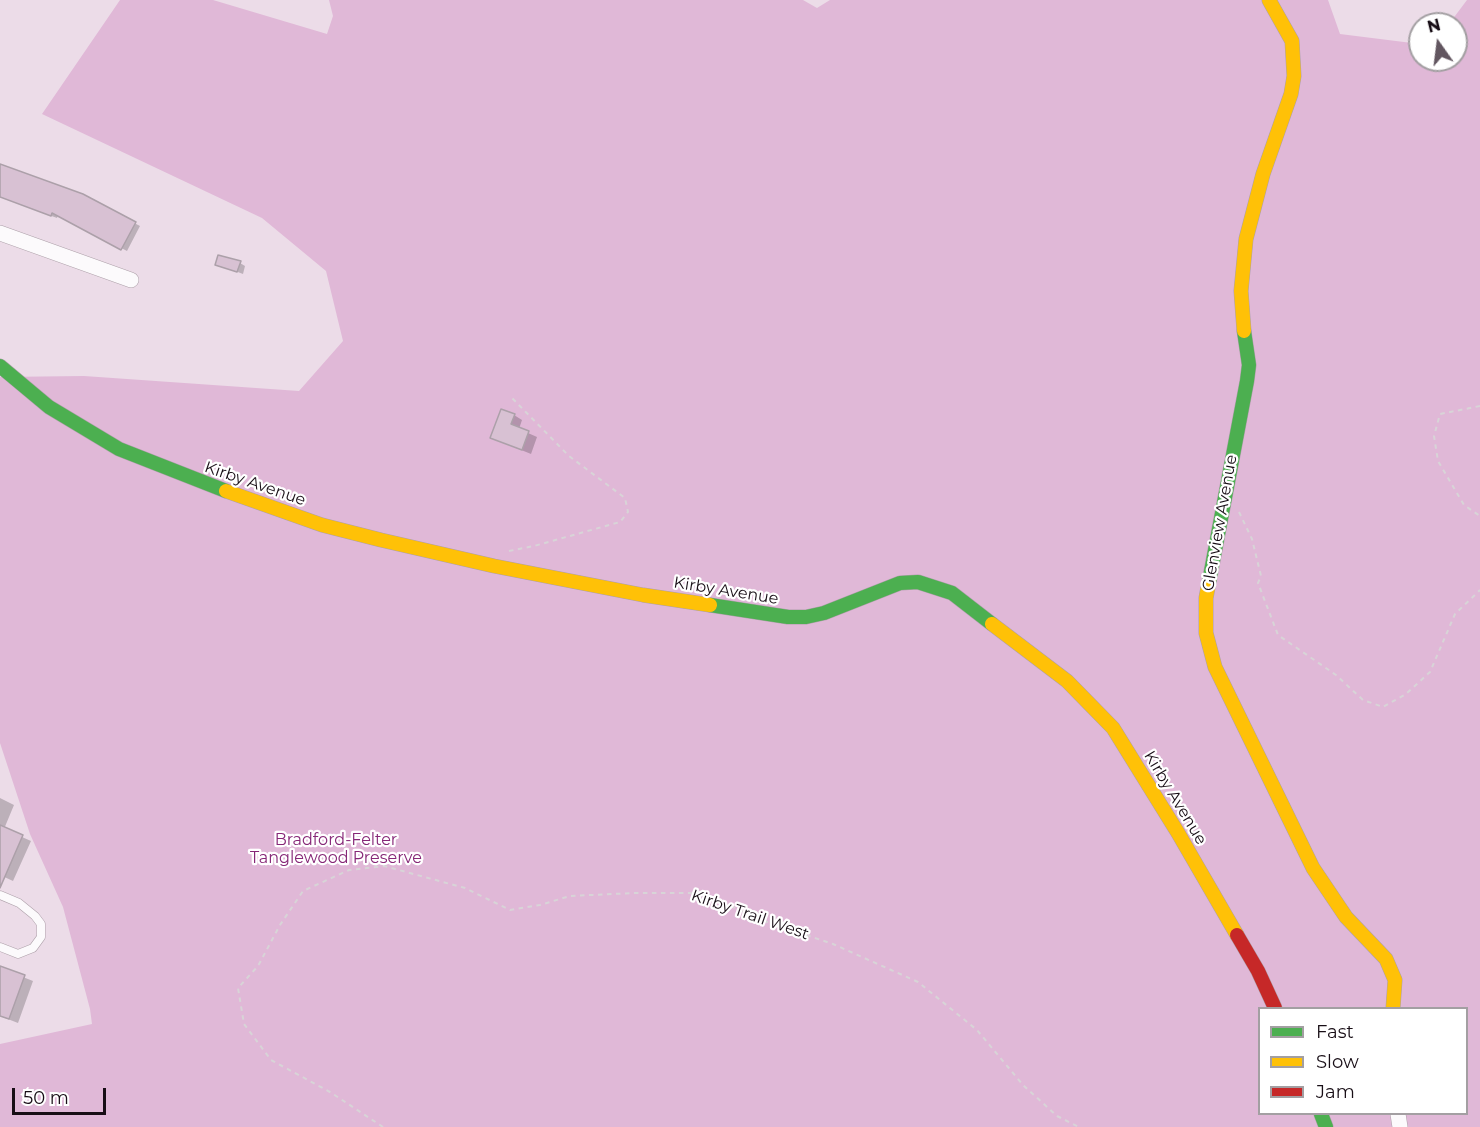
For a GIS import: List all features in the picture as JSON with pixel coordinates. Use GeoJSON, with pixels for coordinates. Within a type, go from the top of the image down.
{"type":"FeatureCollection","features":[{"type":"Feature","properties":{"kind":"street","name":"Glenview Avenue"},"geometry":{"type":"LineString","coordinates":[[1269,0],[1292,41],[1294,76],[1291,94],[1263,174],[1246,239],[1241,291],[1242,320],[1249,365],[1206,598],[1206,633],[1215,667],[1313,868],[1346,916],[1386,959],[1395,980],[1393,1007]]}},
{"type":"Feature","properties":{"kind":"street"},"geometry":{"type":"LineString","coordinates":[[0,233],[131,280]]}},
{"type":"Feature","properties":{"kind":"street","name":"Kirby Avenue"},"geometry":{"type":"LineString","coordinates":[[0,366],[49,407],[119,449],[193,480],[322,525],[494,566],[643,595],[788,618],[824,613],[900,583],[930,584],[952,593],[1067,681],[1113,728],[1178,833],[1246,951],[1274,1007]]}},
{"type":"Feature","properties":{"kind":"lane"},"geometry":{"type":"LineString","coordinates":[[0,895],[19,903],[35,916],[41,924],[41,937],[33,948],[18,954],[0,946]]}},
{"type":"Feature","properties":{"kind":"path"},"geometry":{"type":"LineString","coordinates":[[494,566],[502,552],[534,546],[620,522],[627,513],[625,498],[569,456],[511,397]]}},
{"type":"Feature","properties":{"kind":"path"},"geometry":{"type":"LineString","coordinates":[[1480,406],[1440,414],[1434,436],[1438,461],[1464,505],[1480,516]]}},
{"type":"Feature","properties":{"kind":"path"},"geometry":{"type":"LineString","coordinates":[[1236,504],[1252,539],[1261,576],[1258,583],[1278,635],[1336,675],[1363,700],[1383,707],[1406,694],[1430,672],[1455,614],[1480,590]]}},
{"type":"Feature","properties":{"kind":"path","name":"Kirby Trail West"},"geometry":{"type":"LineString","coordinates":[[383,1127],[330,1092],[271,1060],[244,1024],[238,988],[258,966],[280,925],[303,891],[349,870],[384,866],[465,888],[510,910],[540,905],[570,896],[654,892],[690,893],[722,902],[764,921],[832,944],[918,982],[977,1030],[1023,1085],[1057,1116],[1079,1127]]}},
{"type":"Feature","properties":{"kind":"green space","name":"Bradford-Felter Tanglewood Preserve"},"geometry":{"type":"Polygon","coordinates":[[[120,0],[213,0],[327,34],[333,16],[329,0],[803,0],[817,8],[830,0],[1328,0],[1340,34],[1408,42],[1408,72],[1468,72],[1468,12],[1458,12],[1467,0],[1480,0],[1480,1127],[0,1127],[0,1044],[92,1024],[63,907],[30,834],[0,743],[0,377],[84,376],[299,391],[343,341],[326,271],[262,218],[42,114],[120,0]]]}},
{"type":"Feature","properties":{"kind":"building"},"geometry":{"type":"Polygon","coordinates":[[[0,164],[83,194],[136,222],[121,250],[52,213],[51,216],[0,197],[0,164]]]}},
{"type":"Feature","properties":{"kind":"building"},"geometry":{"type":"Polygon","coordinates":[[[218,255],[241,261],[237,272],[215,265],[218,255]]]}},
{"type":"Feature","properties":{"kind":"building"},"geometry":{"type":"Polygon","coordinates":[[[501,409],[515,414],[511,424],[529,431],[522,450],[490,438],[501,409]]]}},
{"type":"Feature","properties":{"kind":"building"},"geometry":{"type":"Polygon","coordinates":[[[0,825],[23,835],[0,888],[0,825]]]}},
{"type":"Feature","properties":{"kind":"building"},"geometry":{"type":"Polygon","coordinates":[[[0,966],[25,975],[9,1019],[0,1016],[0,966]]]}},
{"type":"Feature","properties":{"kind":"traffic: fast"},"geometry":{"type":"LineString","coordinates":[[1209,582],[1247,381],[1249,365],[1244,331]]}},
{"type":"Feature","properties":{"kind":"traffic: fast"},"geometry":{"type":"LineString","coordinates":[[0,366],[49,407],[119,449],[226,491]]}},
{"type":"Feature","properties":{"kind":"traffic: fast"},"geometry":{"type":"LineString","coordinates":[[710,605],[788,617],[806,617],[824,613],[900,583],[918,582],[952,593],[992,624]]}},
{"type":"Feature","properties":{"kind":"traffic: fast"},"geometry":{"type":"LineString","coordinates":[[1321,1115],[1326,1127]]}},
{"type":"Feature","properties":{"kind":"traffic: slow"},"geometry":{"type":"LineString","coordinates":[[1244,331],[1241,291],[1246,239],[1263,174],[1291,94],[1294,76],[1292,41],[1269,0]]}},
{"type":"Feature","properties":{"kind":"traffic: slow"},"geometry":{"type":"LineString","coordinates":[[226,491],[322,525],[381,540],[494,566],[643,595],[710,605]]}},
{"type":"Feature","properties":{"kind":"traffic: slow"},"geometry":{"type":"LineString","coordinates":[[1209,582],[1206,598],[1206,633],[1215,667],[1313,868],[1346,917],[1386,959],[1395,980],[1393,1007]]}},
{"type":"Feature","properties":{"kind":"traffic: slow"},"geometry":{"type":"LineString","coordinates":[[992,624],[1067,681],[1113,728],[1178,833],[1237,935]]}},
{"type":"Feature","properties":{"kind":"traffic: jam"},"geometry":{"type":"LineString","coordinates":[[1237,935],[1258,971],[1275,1007]]}}]}
